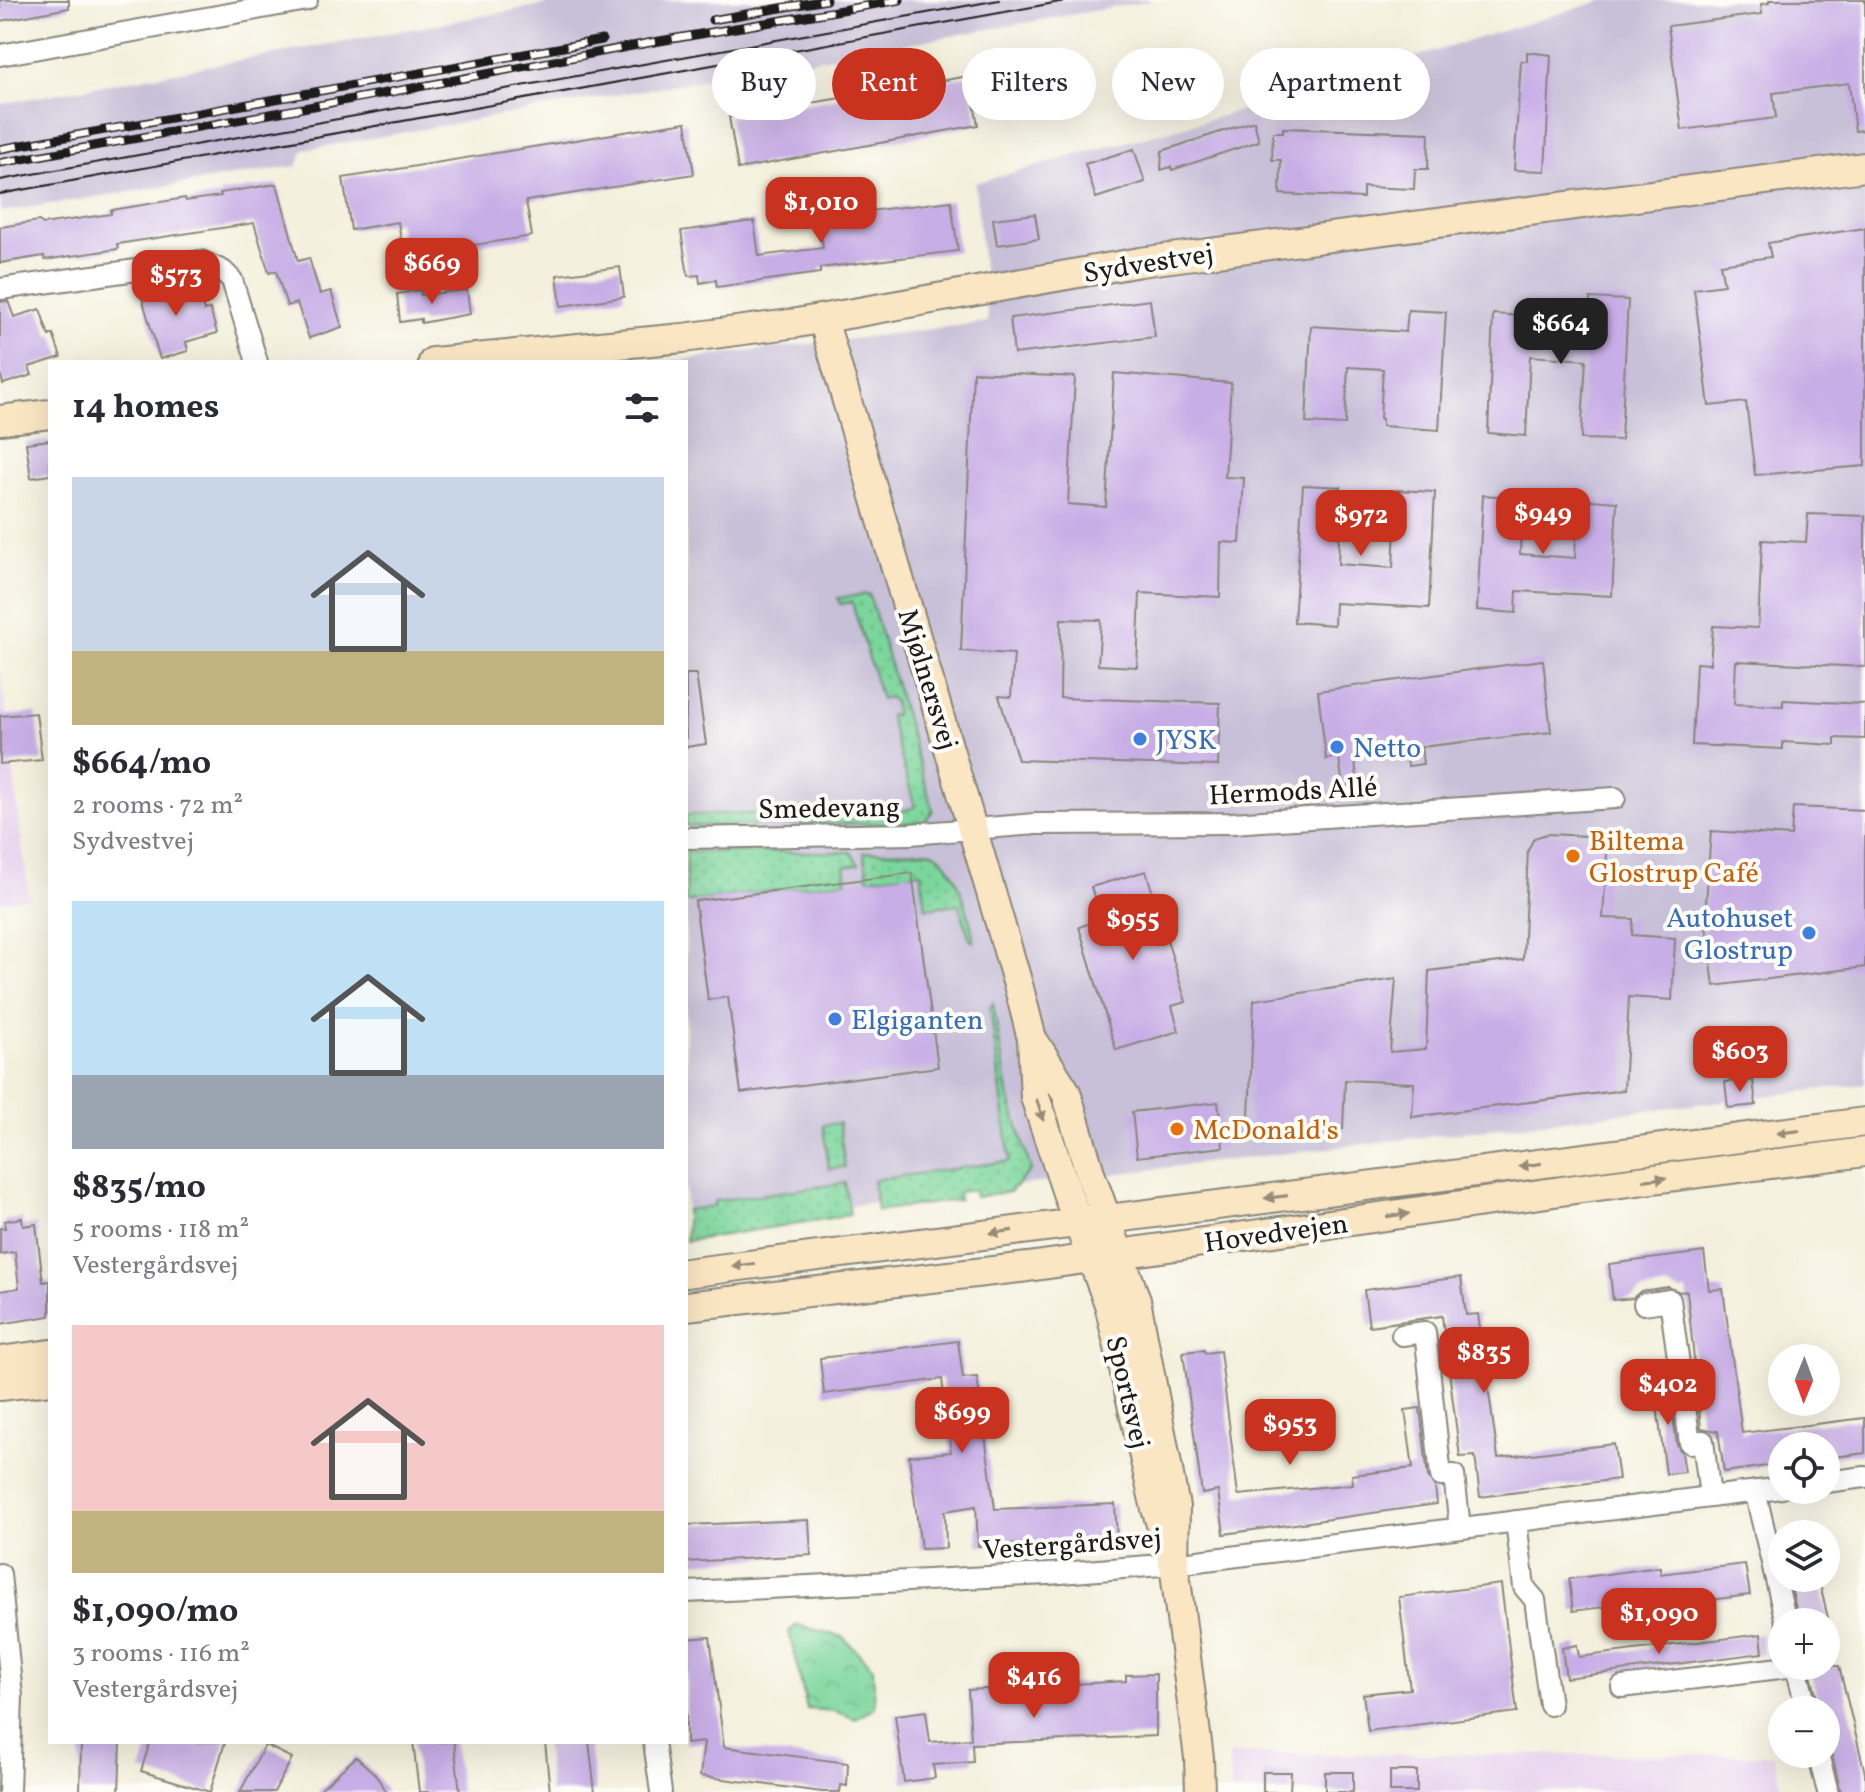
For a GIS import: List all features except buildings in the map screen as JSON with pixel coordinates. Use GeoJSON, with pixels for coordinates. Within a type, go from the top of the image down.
{"type":"FeatureCollection","features":[{"type":"Feature","properties":{"kind":"street"},"geometry":{"type":"LineString","coordinates":[[0,55],[299,1]]}},
{"type":"Feature","properties":{"kind":"street","name":"Sydvestvej"},"geometry":{"type":"LineString","coordinates":[[449,360],[683,338],[823,319],[1154,260],[1865,167]]}},
{"type":"Feature","properties":{"kind":"street"},"geometry":{"type":"LineString","coordinates":[[0,289],[201,261],[213,265],[232,280],[256,360]]}},
{"type":"Feature","properties":{"kind":"street","name":"Mjølnersvej"},"geometry":{"type":"LineString","coordinates":[[823,319],[1032,1039],[1035,1097],[1078,1222]]}},
{"type":"Feature","properties":{"kind":"street"},"geometry":{"type":"LineString","coordinates":[[0,420],[48,414]]}},
{"type":"Feature","properties":{"kind":"street","name":"Hermods Allé"},"geometry":{"type":"LineString","coordinates":[[973,828],[1036,824],[1232,823],[1615,798]]}},
{"type":"Feature","properties":{"kind":"street","name":"Smedevang"},"geometry":{"type":"LineString","coordinates":[[688,838],[910,834],[973,828]]}},
{"type":"Feature","properties":{"kind":"street","name":"Mjølnersvej"},"geometry":{"type":"LineString","coordinates":[[1032,1039],[1066,1092],[1106,1218]]}},
{"type":"Feature","properties":{"kind":"street","name":"Hovedvejen"},"geometry":{"type":"LineString","coordinates":[[688,1273],[1865,1122]]}},
{"type":"Feature","properties":{"kind":"street","name":"Hovedvejen"},"geometry":{"type":"LineString","coordinates":[[688,1306],[1105,1256],[1575,1189],[1865,1152]]}},
{"type":"Feature","properties":{"kind":"street","name":"Sportsvej"},"geometry":{"type":"LineString","coordinates":[[1105,1256],[1106,1218]]}},
{"type":"Feature","properties":{"kind":"street","name":"Sportsvej"},"geometry":{"type":"LineString","coordinates":[[1078,1222],[1136,1300],[1175,1507],[1174,1564],[1200,1792]]}},
{"type":"Feature","properties":{"kind":"street"},"geometry":{"type":"LineString","coordinates":[[1644,1304],[1670,1300],[1690,1443],[1703,1441],[1710,1496]]}},
{"type":"Feature","properties":{"kind":"street"},"geometry":{"type":"LineString","coordinates":[[1402,1335],[1425,1332],[1441,1476],[1454,1475],[1460,1528]]}},
{"type":"Feature","properties":{"kind":"street"},"geometry":{"type":"LineString","coordinates":[[0,1361],[48,1354]]}},
{"type":"Feature","properties":{"kind":"street"},"geometry":{"type":"LineString","coordinates":[[0,1386],[41,1381]]}},
{"type":"Feature","properties":{"kind":"street"},"geometry":{"type":"LineString","coordinates":[[0,1403],[41,1381]]}},
{"type":"Feature","properties":{"kind":"street"},"geometry":{"type":"LineString","coordinates":[[1840,1480],[1865,1477]]}},
{"type":"Feature","properties":{"kind":"street","name":"Vestergårdsvej"},"geometry":{"type":"LineString","coordinates":[[688,1592],[1048,1574],[1174,1564],[1768,1490]]}},
{"type":"Feature","properties":{"kind":"street"},"geometry":{"type":"LineString","coordinates":[[1755,1491],[1783,1608]]}},
{"type":"Feature","properties":{"kind":"street"},"geometry":{"type":"LineString","coordinates":[[1516,1521],[1524,1587],[1535,1600],[1550,1705]]}},
{"type":"Feature","properties":{"kind":"street"},"geometry":{"type":"LineString","coordinates":[[0,1574],[12,1696],[9,1792]]}},
{"type":"Feature","properties":{"kind":"street"},"geometry":{"type":"LineString","coordinates":[[1622,1687],[1768,1669]]}},
{"type":"Feature","properties":{"kind":"street"},"geometry":{"type":"LineString","coordinates":[[654,1744],[661,1792]]}},
{"type":"Feature","properties":{"kind":"street"},"geometry":{"type":"LineString","coordinates":[[1822,1768],[1828,1792]]}},
{"type":"Feature","properties":{"kind":"shaded area"},"geometry":{"type":"Polygon","coordinates":[[[570,0],[1155,0],[883,48],[832,48],[832,57],[816,60],[816,48],[712,48],[712,78],[304,150],[297,166],[0,212],[0,104],[570,0]]]}},
{"type":"Feature","properties":{"kind":"shaded area"},"geometry":{"type":"Polygon","coordinates":[[[1604,0],[1865,0],[1865,1084],[688,1225],[688,360],[679,360],[988,322],[975,183],[1207,120],[1224,120],[1224,115],[1240,110],[1240,120],[1430,120],[1430,53],[1604,0]]]}},
{"type":"Feature","properties":{"kind":"shaded area"},"geometry":{"type":"Polygon","coordinates":[[[0,667],[29,898],[0,902],[0,667]]]}},
{"type":"Feature","properties":{"kind":"shaded area"},"geometry":{"type":"Polygon","coordinates":[[[1228,1754],[1768,1755],[1768,1768],[1777,1768],[1782,1792],[1232,1792],[1228,1754]]]}},
{"type":"Feature","properties":{"kind":"green space"},"geometry":{"type":"Polygon","coordinates":[[[869,594],[933,810],[924,823],[688,826],[688,815],[901,811],[915,807],[889,715],[895,715],[894,701],[889,697],[881,699],[852,602],[840,604],[838,598],[869,594]]]}},
{"type":"Feature","properties":{"kind":"green space"},"geometry":{"type":"Polygon","coordinates":[[[930,851],[948,865],[955,877],[974,942],[970,940],[959,904],[926,908],[921,872],[868,878],[864,852],[930,851]]]}},
{"type":"Feature","properties":{"kind":"green space"},"geometry":{"type":"Polygon","coordinates":[[[688,852],[851,852],[859,864],[845,866],[847,881],[688,902],[688,852]]]}},
{"type":"Feature","properties":{"kind":"green space"},"geometry":{"type":"Polygon","coordinates":[[[993,1003],[1008,1093],[1031,1170],[1010,1192],[975,1197],[974,1190],[958,1192],[959,1200],[877,1211],[873,1180],[1010,1161],[990,1008],[993,1003]]]}},
{"type":"Feature","properties":{"kind":"green space"},"geometry":{"type":"Polygon","coordinates":[[[839,1123],[845,1167],[829,1169],[823,1125],[839,1123]]]}},
{"type":"Feature","properties":{"kind":"green space"},"geometry":{"type":"Polygon","coordinates":[[[845,1183],[850,1215],[688,1241],[688,1210],[714,1206],[714,1201],[845,1183]]]}},
{"type":"Feature","properties":{"kind":"green space"},"geometry":{"type":"Polygon","coordinates":[[[797,1625],[843,1637],[873,1668],[875,1707],[856,1719],[834,1711],[807,1709],[789,1631],[797,1625]]]}},
{"type":"Feature","properties":{"kind":"tram line"},"geometry":{"type":"LineString","coordinates":[[0,180],[999,0]]}},
{"type":"Feature","properties":{"kind":"tram line"},"geometry":{"type":"LineString","coordinates":[[0,194],[1071,0]]}},
{"type":"Feature","properties":{"kind":"railway"},"geometry":{"type":"LineString","coordinates":[[712,20],[826,0]]}},
{"type":"Feature","properties":{"kind":"railway"},"geometry":{"type":"LineString","coordinates":[[0,163],[648,43],[900,0]]}},
{"type":"Feature","properties":{"kind":"railway"},"geometry":{"type":"LineString","coordinates":[[0,149],[602,40]]}},
{"type":"Feature","properties":{"kind":"place","name":"JYSK"},"geometry":{"type":"Point","coordinates":[1140,739]}},
{"type":"Feature","properties":{"kind":"place","name":"Netto"},"geometry":{"type":"Point","coordinates":[1337,747]}},
{"type":"Feature","properties":{"kind":"place","name":"Biltema Glostrup Café"},"geometry":{"type":"Point","coordinates":[1573,856]}},
{"type":"Feature","properties":{"kind":"place","name":"Autohuset Glostrup"},"geometry":{"type":"Point","coordinates":[1809,933]}},
{"type":"Feature","properties":{"kind":"place","name":"Elgiganten"},"geometry":{"type":"Point","coordinates":[835,1019]}},
{"type":"Feature","properties":{"kind":"place","name":"McDonald's"},"geometry":{"type":"Point","coordinates":[1177,1129]}}]}
